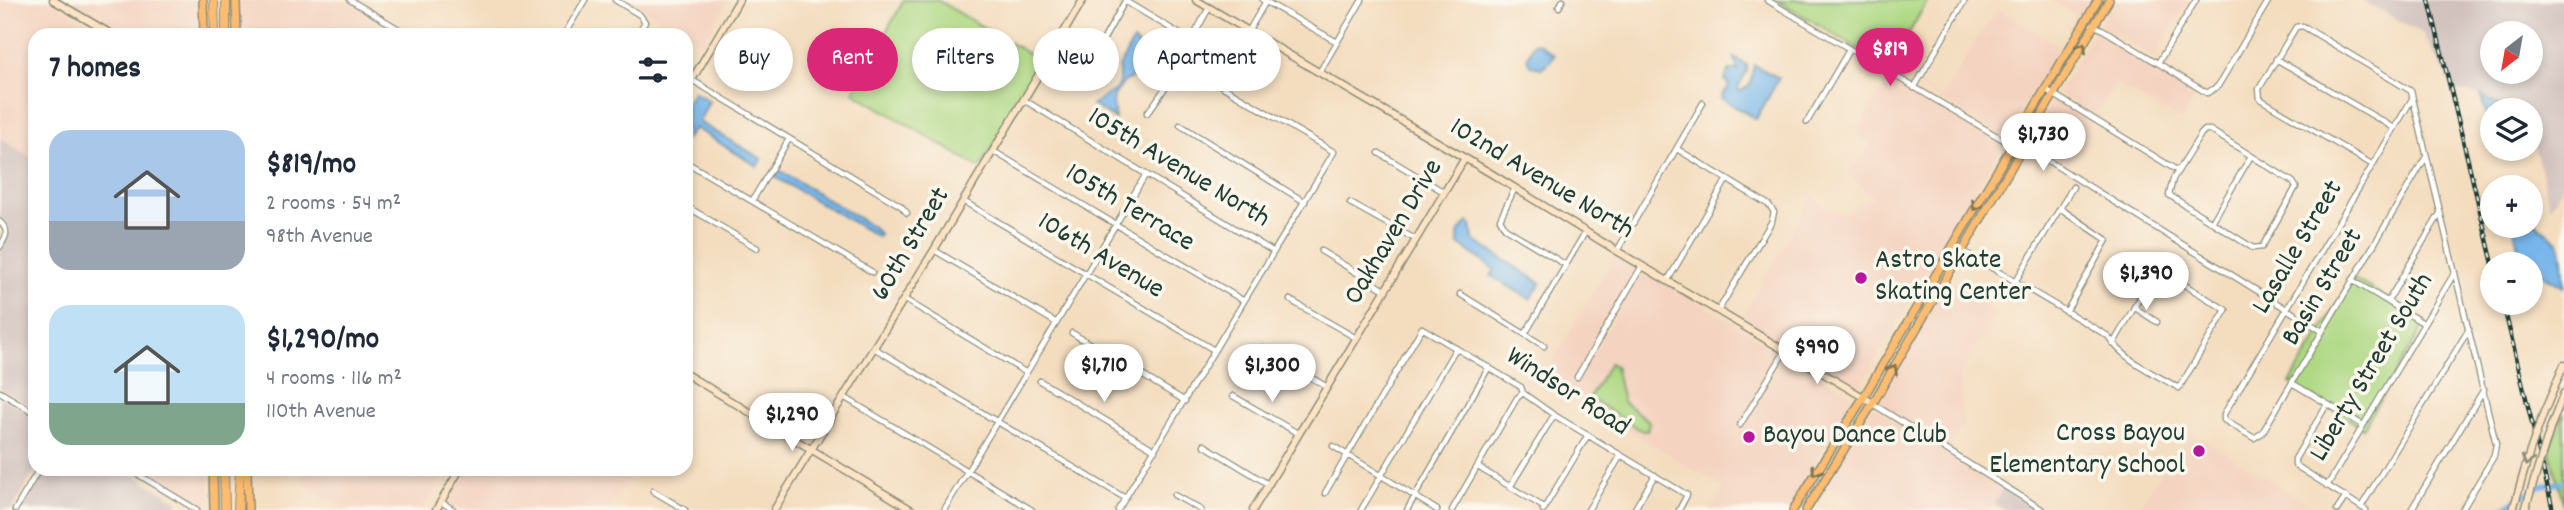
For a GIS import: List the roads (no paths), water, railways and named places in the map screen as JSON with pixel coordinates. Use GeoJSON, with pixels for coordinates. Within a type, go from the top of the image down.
{"type":"FeatureCollection","features":[{"type":"Feature","properties":{"kind":"highway"},"geometry":{"type":"LineString","coordinates":[[214,0],[215,28]]}},
{"type":"Feature","properties":{"kind":"highway"},"geometry":{"type":"LineString","coordinates":[[226,0],[226,28]]}},
{"type":"Feature","properties":{"kind":"highway"},"geometry":{"type":"LineString","coordinates":[[224,476],[225,510]]}},
{"type":"Feature","properties":{"kind":"highway"},"geometry":{"type":"LineString","coordinates":[[237,510],[238,476]]}},
{"type":"Feature","properties":{"kind":"main road"},"geometry":{"type":"LineString","coordinates":[[203,0],[204,28]]}},
{"type":"Feature","properties":{"kind":"main road"},"geometry":{"type":"LineString","coordinates":[[236,0],[237,28]]}},
{"type":"Feature","properties":{"kind":"main road"},"geometry":{"type":"LineString","coordinates":[[1793,510],[1863,398],[2098,0]]}},
{"type":"Feature","properties":{"kind":"main road"},"geometry":{"type":"LineString","coordinates":[[1806,510],[1873,403],[2109,0]]}},
{"type":"Feature","properties":{"kind":"main road"},"geometry":{"type":"LineString","coordinates":[[213,476],[214,507]]}},
{"type":"Feature","properties":{"kind":"main road"},"geometry":{"type":"LineString","coordinates":[[247,476],[248,510]]}},
{"type":"Feature","properties":{"kind":"street"},"geometry":{"type":"LineString","coordinates":[[350,0],[397,28]]}},
{"type":"Feature","properties":{"kind":"street"},"geometry":{"type":"LineString","coordinates":[[568,28],[585,0]]}},
{"type":"Feature","properties":{"kind":"street"},"geometry":{"type":"LineString","coordinates":[[615,0],[640,15],[645,22],[641,28]]}},
{"type":"Feature","properties":{"kind":"street"},"geometry":{"type":"LineString","coordinates":[[693,78],[739,0]]}},
{"type":"Feature","properties":{"kind":"street","name":"60th Street"},"geometry":{"type":"LineString","coordinates":[[774,510],[934,250],[1083,0]]}},
{"type":"Feature","properties":{"kind":"street","name":"102nd Avenue North"},"geometry":{"type":"LineString","coordinates":[[1196,0],[1242,28]]}},
{"type":"Feature","properties":{"kind":"street"},"geometry":{"type":"LineString","coordinates":[[1319,73],[1362,0]]}},
{"type":"Feature","properties":{"kind":"street"},"geometry":{"type":"LineString","coordinates":[[1559,7],[1563,0]]}},
{"type":"Feature","properties":{"kind":"street"},"geometry":{"type":"LineString","coordinates":[[1767,0],[2012,145],[2023,147],[2075,178],[2322,331]]}},
{"type":"Feature","properties":{"kind":"street"},"geometry":{"type":"LineString","coordinates":[[1914,88],[1965,0]]}},
{"type":"Feature","properties":{"kind":"street"},"geometry":{"type":"LineString","coordinates":[[2158,63],[2196,0]]}},
{"type":"Feature","properties":{"kind":"street"},"geometry":{"type":"LineString","coordinates":[[2085,22],[2102,29],[2202,92],[2212,92],[2269,0]]}},
{"type":"Feature","properties":{"kind":"street"},"geometry":{"type":"LineString","coordinates":[[56,1],[101,28]]}},
{"type":"Feature","properties":{"kind":"street"},"geometry":{"type":"LineString","coordinates":[[1110,28],[1125,1],[1170,28]]}},
{"type":"Feature","properties":{"kind":"street"},"geometry":{"type":"LineString","coordinates":[[1250,28],[1265,1],[1337,42]]}},
{"type":"Feature","properties":{"kind":"street"},"geometry":{"type":"LineString","coordinates":[[1197,28],[1209,8]]}},
{"type":"Feature","properties":{"kind":"street"},"geometry":{"type":"LineString","coordinates":[[2373,165],[2260,99],[2259,89],[2296,27],[2303,26],[2408,88],[2412,99],[2484,389],[2496,451],[2462,510]]}},
{"type":"Feature","properties":{"kind":"street"},"geometry":{"type":"LineString","coordinates":[[1807,122],[1849,50]]}},
{"type":"Feature","properties":{"kind":"street","name":"102nd Avenue North"},"geometry":{"type":"LineString","coordinates":[[1281,51],[1515,187],[1617,251],[1873,403]]}},
{"type":"Feature","properties":{"kind":"street"},"geometry":{"type":"LineString","coordinates":[[2276,59],[2394,128]]}},
{"type":"Feature","properties":{"kind":"street"},"geometry":{"type":"LineString","coordinates":[[693,81],[901,206],[907,213]]}},
{"type":"Feature","properties":{"kind":"street"},"geometry":{"type":"LineString","coordinates":[[2045,89],[2178,171]]}},
{"type":"Feature","properties":{"kind":"street"},"geometry":{"type":"LineString","coordinates":[[1147,113],[1165,91]]}},
{"type":"Feature","properties":{"kind":"street"},"geometry":{"type":"LineString","coordinates":[[1118,510],[1334,152],[1230,91]]}},
{"type":"Feature","properties":{"kind":"street","name":"105th Avenue North"},"geometry":{"type":"LineString","coordinates":[[1023,99],[1274,252]]}},
{"type":"Feature","properties":{"kind":"street","name":"Lasalle Street"},"geometry":{"type":"LineString","coordinates":[[2254,438],[2224,420],[2224,414],[2412,99]]}},
{"type":"Feature","properties":{"kind":"street"},"geometry":{"type":"LineString","coordinates":[[1617,251],[1703,103]]}},
{"type":"Feature","properties":{"kind":"street"},"geometry":{"type":"LineString","coordinates":[[1180,125],[1305,202]]}},
{"type":"Feature","properties":{"kind":"street"},"geometry":{"type":"LineString","coordinates":[[2210,130],[2251,156],[2293,182],[2296,187],[2262,247],[2258,248],[2169,195],[2169,188],[2178,171],[2205,131],[2210,130]]}},
{"type":"Feature","properties":{"kind":"street"},"geometry":{"type":"LineString","coordinates":[[752,201],[789,139]]}},
{"type":"Feature","properties":{"kind":"street"},"geometry":{"type":"LineString","coordinates":[[1677,149],[1769,205],[1774,212],[1772,221],[1718,310]]}},
{"type":"Feature","properties":{"kind":"street","name":"105th Terrace"},"geometry":{"type":"LineString","coordinates":[[993,151],[1244,301]]}},
{"type":"Feature","properties":{"kind":"street"},"geometry":{"type":"LineString","coordinates":[[1379,153],[1445,192]]}},
{"type":"Feature","properties":{"kind":"street"},"geometry":{"type":"LineString","coordinates":[[2212,222],[2251,156]]}},
{"type":"Feature","properties":{"kind":"street","name":"Basin Street"},"geometry":{"type":"LineString","coordinates":[[2254,438],[2262,433],[2427,157]]}},
{"type":"Feature","properties":{"kind":"street","name":"Oakhaven Drive"},"geometry":{"type":"LineString","coordinates":[[1253,510],[1465,158]]}},
{"type":"Feature","properties":{"kind":"street"},"geometry":{"type":"LineString","coordinates":[[693,166],[872,272]]}},
{"type":"Feature","properties":{"kind":"street"},"geometry":{"type":"LineString","coordinates":[[944,510],[1146,174]]}},
{"type":"Feature","properties":{"kind":"street"},"geometry":{"type":"LineString","coordinates":[[1668,280],[1727,179]]}},
{"type":"Feature","properties":{"kind":"street"},"geometry":{"type":"LineString","coordinates":[[1515,187],[1500,219],[1505,228],[1566,265]]}},
{"type":"Feature","properties":{"kind":"street"},"geometry":{"type":"LineString","coordinates":[[2015,282],[2073,187]]}},
{"type":"Feature","properties":{"kind":"street","name":"106th Avenue"},"geometry":{"type":"LineString","coordinates":[[963,201],[1214,350]]}},
{"type":"Feature","properties":{"kind":"street"},"geometry":{"type":"LineString","coordinates":[[1350,203],[1415,239]]}},
{"type":"Feature","properties":{"kind":"street"},"geometry":{"type":"LineString","coordinates":[[2060,209],[2107,240],[2066,312]]}},
{"type":"Feature","properties":{"kind":"street"},"geometry":{"type":"LineString","coordinates":[[693,210],[757,248]]}},
{"type":"Feature","properties":{"kind":"street"},"geometry":{"type":"LineString","coordinates":[[2388,301],[2440,213]]}},
{"type":"Feature","properties":{"kind":"street"},"geometry":{"type":"LineString","coordinates":[[0,222],[7,234],[0,247]]}},
{"type":"Feature","properties":{"kind":"street"},"geometry":{"type":"LineString","coordinates":[[1525,334],[1586,230]]}},
{"type":"Feature","properties":{"kind":"street"},"geometry":{"type":"LineString","coordinates":[[1953,245],[2108,337],[2113,344],[2121,353],[2179,388],[2226,310],[2157,268],[2113,344]]}},
{"type":"Feature","properties":{"kind":"street"},"geometry":{"type":"LineString","coordinates":[[934,250],[1055,322]]}},
{"type":"Feature","properties":{"kind":"street"},"geometry":{"type":"LineString","coordinates":[[1321,251],[1385,290]]}},
{"type":"Feature","properties":{"kind":"street"},"geometry":{"type":"LineString","coordinates":[[1577,377],[1643,265]]}},
{"type":"Feature","properties":{"kind":"street","name":"Liberty Street South"},"geometry":{"type":"LineString","coordinates":[[2327,486],[2455,272]]}},
{"type":"Feature","properties":{"kind":"street"},"geometry":{"type":"LineString","coordinates":[[2352,280],[2423,323]]}},
{"type":"Feature","properties":{"kind":"street"},"geometry":{"type":"LineString","coordinates":[[1460,294],[1544,346]]}},
{"type":"Feature","properties":{"kind":"street"},"geometry":{"type":"LineString","coordinates":[[903,299],[1025,372]]}},
{"type":"Feature","properties":{"kind":"street"},"geometry":{"type":"LineString","coordinates":[[1290,300],[1357,338]]}},
{"type":"Feature","properties":{"kind":"street"},"geometry":{"type":"LineString","coordinates":[[2134,307],[2157,322]]}},
{"type":"Feature","properties":{"kind":"street","name":"Windsor Road"},"geometry":{"type":"LineString","coordinates":[[1348,455],[1422,328],[1521,387],[1523,393],[1554,415],[1688,495],[1679,510]]}},
{"type":"Feature","properties":{"kind":"street"},"geometry":{"type":"LineString","coordinates":[[2327,404],[2295,459],[2295,465],[2364,508],[2469,329]]}},
{"type":"Feature","properties":{"kind":"street"},"geometry":{"type":"LineString","coordinates":[[1072,333],[1185,401]]}},
{"type":"Feature","properties":{"kind":"street"},"geometry":{"type":"LineString","coordinates":[[874,348],[1125,498]]}},
{"type":"Feature","properties":{"kind":"street"},"geometry":{"type":"LineString","coordinates":[[1262,348],[1327,387]]}},
{"type":"Feature","properties":{"kind":"street"},"geometry":{"type":"LineString","coordinates":[[1361,510],[1456,348]]}},
{"type":"Feature","properties":{"kind":"street"},"geometry":{"type":"LineString","coordinates":[[1741,425],[1785,351]]}},
{"type":"Feature","properties":{"kind":"street"},"geometry":{"type":"LineString","coordinates":[[2513,510],[2530,451],[2564,365]]}},
{"type":"Feature","properties":{"kind":"street"},"geometry":{"type":"LineString","coordinates":[[1407,510],[1489,367]]}},
{"type":"Feature","properties":{"kind":"street"},"geometry":{"type":"LineString","coordinates":[[693,378],[912,510]]}},
{"type":"Feature","properties":{"kind":"street"},"geometry":{"type":"LineString","coordinates":[[1040,381],[1155,450]]}},
{"type":"Feature","properties":{"kind":"street"},"geometry":{"type":"LineString","coordinates":[[2292,383],[2363,425]]}},
{"type":"Feature","properties":{"kind":"street"},"geometry":{"type":"LineString","coordinates":[[2411,510],[2484,389]]}},
{"type":"Feature","properties":{"kind":"street"},"geometry":{"type":"LineString","coordinates":[[0,392],[28,409]]}},
{"type":"Feature","properties":{"kind":"street"},"geometry":{"type":"LineString","coordinates":[[1452,510],[1517,398],[1523,393]]}},
{"type":"Feature","properties":{"kind":"street"},"geometry":{"type":"LineString","coordinates":[[2525,510],[2564,393]]}},
{"type":"Feature","properties":{"kind":"street"},"geometry":{"type":"LineString","coordinates":[[843,396],[1032,510]]}},
{"type":"Feature","properties":{"kind":"street"},"geometry":{"type":"LineString","coordinates":[[1233,396],[1299,434]]}},
{"type":"Feature","properties":{"kind":"street"},"geometry":{"type":"LineString","coordinates":[[1873,403],[2043,510]]}},
{"type":"Feature","properties":{"kind":"street"},"geometry":{"type":"LineString","coordinates":[[1510,486],[1554,415]]}},
{"type":"Feature","properties":{"kind":"street"},"geometry":{"type":"LineString","coordinates":[[1478,467],[1544,509],[1588,435]]}},
{"type":"Feature","properties":{"kind":"street"},"geometry":{"type":"LineString","coordinates":[[1204,445],[1268,484]]}},
{"type":"Feature","properties":{"kind":"street"},"geometry":{"type":"LineString","coordinates":[[1332,446],[1437,510]]}},
{"type":"Feature","properties":{"kind":"street"},"geometry":{"type":"LineString","coordinates":[[1325,494],[1348,455]]}},
{"type":"Feature","properties":{"kind":"street"},"geometry":{"type":"LineString","coordinates":[[1588,510],[1621,455]]}},
{"type":"Feature","properties":{"kind":"street"},"geometry":{"type":"LineString","coordinates":[[1634,510],[1655,475]]}},
{"type":"Feature","properties":{"kind":"street"},"geometry":{"type":"LineString","coordinates":[[15,510],[35,476]]}},
{"type":"Feature","properties":{"kind":"street"},"geometry":{"type":"LineString","coordinates":[[141,476],[197,510]]}},
{"type":"Feature","properties":{"kind":"street"},"geometry":{"type":"LineString","coordinates":[[436,510],[456,476]]}},
{"type":"Feature","properties":{"kind":"street"},"geometry":{"type":"LineString","coordinates":[[653,491],[685,510]]}},
{"type":"Feature","properties":{"kind":"street"},"geometry":{"type":"LineString","coordinates":[[1174,495],[1201,510]]}},
{"type":"Feature","properties":{"kind":"street"},"geometry":{"type":"LineString","coordinates":[[2337,510],[2345,498]]}},
{"type":"Feature","properties":{"kind":"street"},"geometry":{"type":"LineString","coordinates":[[441,502],[454,510]]}},
{"type":"Feature","properties":{"kind":"street"},"geometry":{"type":"LineString","coordinates":[[207,510],[214,507]]}},
{"type":"Feature","properties":{"kind":"water"},"geometry":{"type":"Polygon","coordinates":[[[1133,41],[1133,77],[1119,89],[1119,67],[1133,41]]]}},
{"type":"Feature","properties":{"kind":"water"},"geometry":{"type":"Polygon","coordinates":[[[1534,43],[1540,44],[1554,55],[1541,68],[1531,66],[1527,59],[1534,43]]]}},
{"type":"Feature","properties":{"kind":"water"},"geometry":{"type":"Polygon","coordinates":[[[1734,58],[1747,65],[1739,92],[1750,85],[1754,65],[1779,78],[1756,119],[1721,98],[1725,90],[1728,90],[1725,80],[1729,70],[1738,70],[1734,58]]]}},
{"type":"Feature","properties":{"kind":"water"},"geometry":{"type":"Polygon","coordinates":[[[1113,91],[1118,91],[1113,104],[1115,119],[1092,105],[1113,91]]]}},
{"type":"Feature","properties":{"kind":"water"},"geometry":{"type":"Polygon","coordinates":[[[693,93],[709,101],[699,122],[762,159],[757,166],[695,128],[693,130],[693,93]]]}},
{"type":"Feature","properties":{"kind":"water"},"geometry":{"type":"Polygon","coordinates":[[[779,170],[873,227],[880,235],[878,237],[775,177],[779,170]]]}},
{"type":"Feature","properties":{"kind":"water"},"geometry":{"type":"Polygon","coordinates":[[[1468,222],[1471,224],[1473,240],[1541,283],[1530,299],[1491,276],[1495,270],[1459,244],[1458,234],[1468,222]]]}},
{"type":"Feature","properties":{"kind":"water"},"geometry":{"type":"Polygon","coordinates":[[[2543,229],[2553,237],[2559,243],[2563,258],[2564,287],[2543,275],[2543,252],[2519,252],[2516,238],[2543,238],[2543,229]]]}},
{"type":"Feature","properties":{"kind":"waterway"},"geometry":{"type":"LineString","coordinates":[[2500,510],[2539,486],[2564,482]]}},
{"type":"Feature","properties":{"kind":"railway"},"geometry":{"type":"LineString","coordinates":[[2429,0],[2490,252]]}},
{"type":"Feature","properties":{"kind":"railway"},"geometry":{"type":"LineString","coordinates":[[2506,315],[2553,510]]}},
{"type":"Feature","properties":{"kind":"place","name":"Astro Skate Skating Center"},"geometry":{"type":"Point","coordinates":[1861,278]}},
{"type":"Feature","properties":{"kind":"place","name":"Bayou Dance Club"},"geometry":{"type":"Point","coordinates":[1749,437]}},
{"type":"Feature","properties":{"kind":"place","name":"Cross Bayou Elementary School"},"geometry":{"type":"Point","coordinates":[2199,451]}}]}
